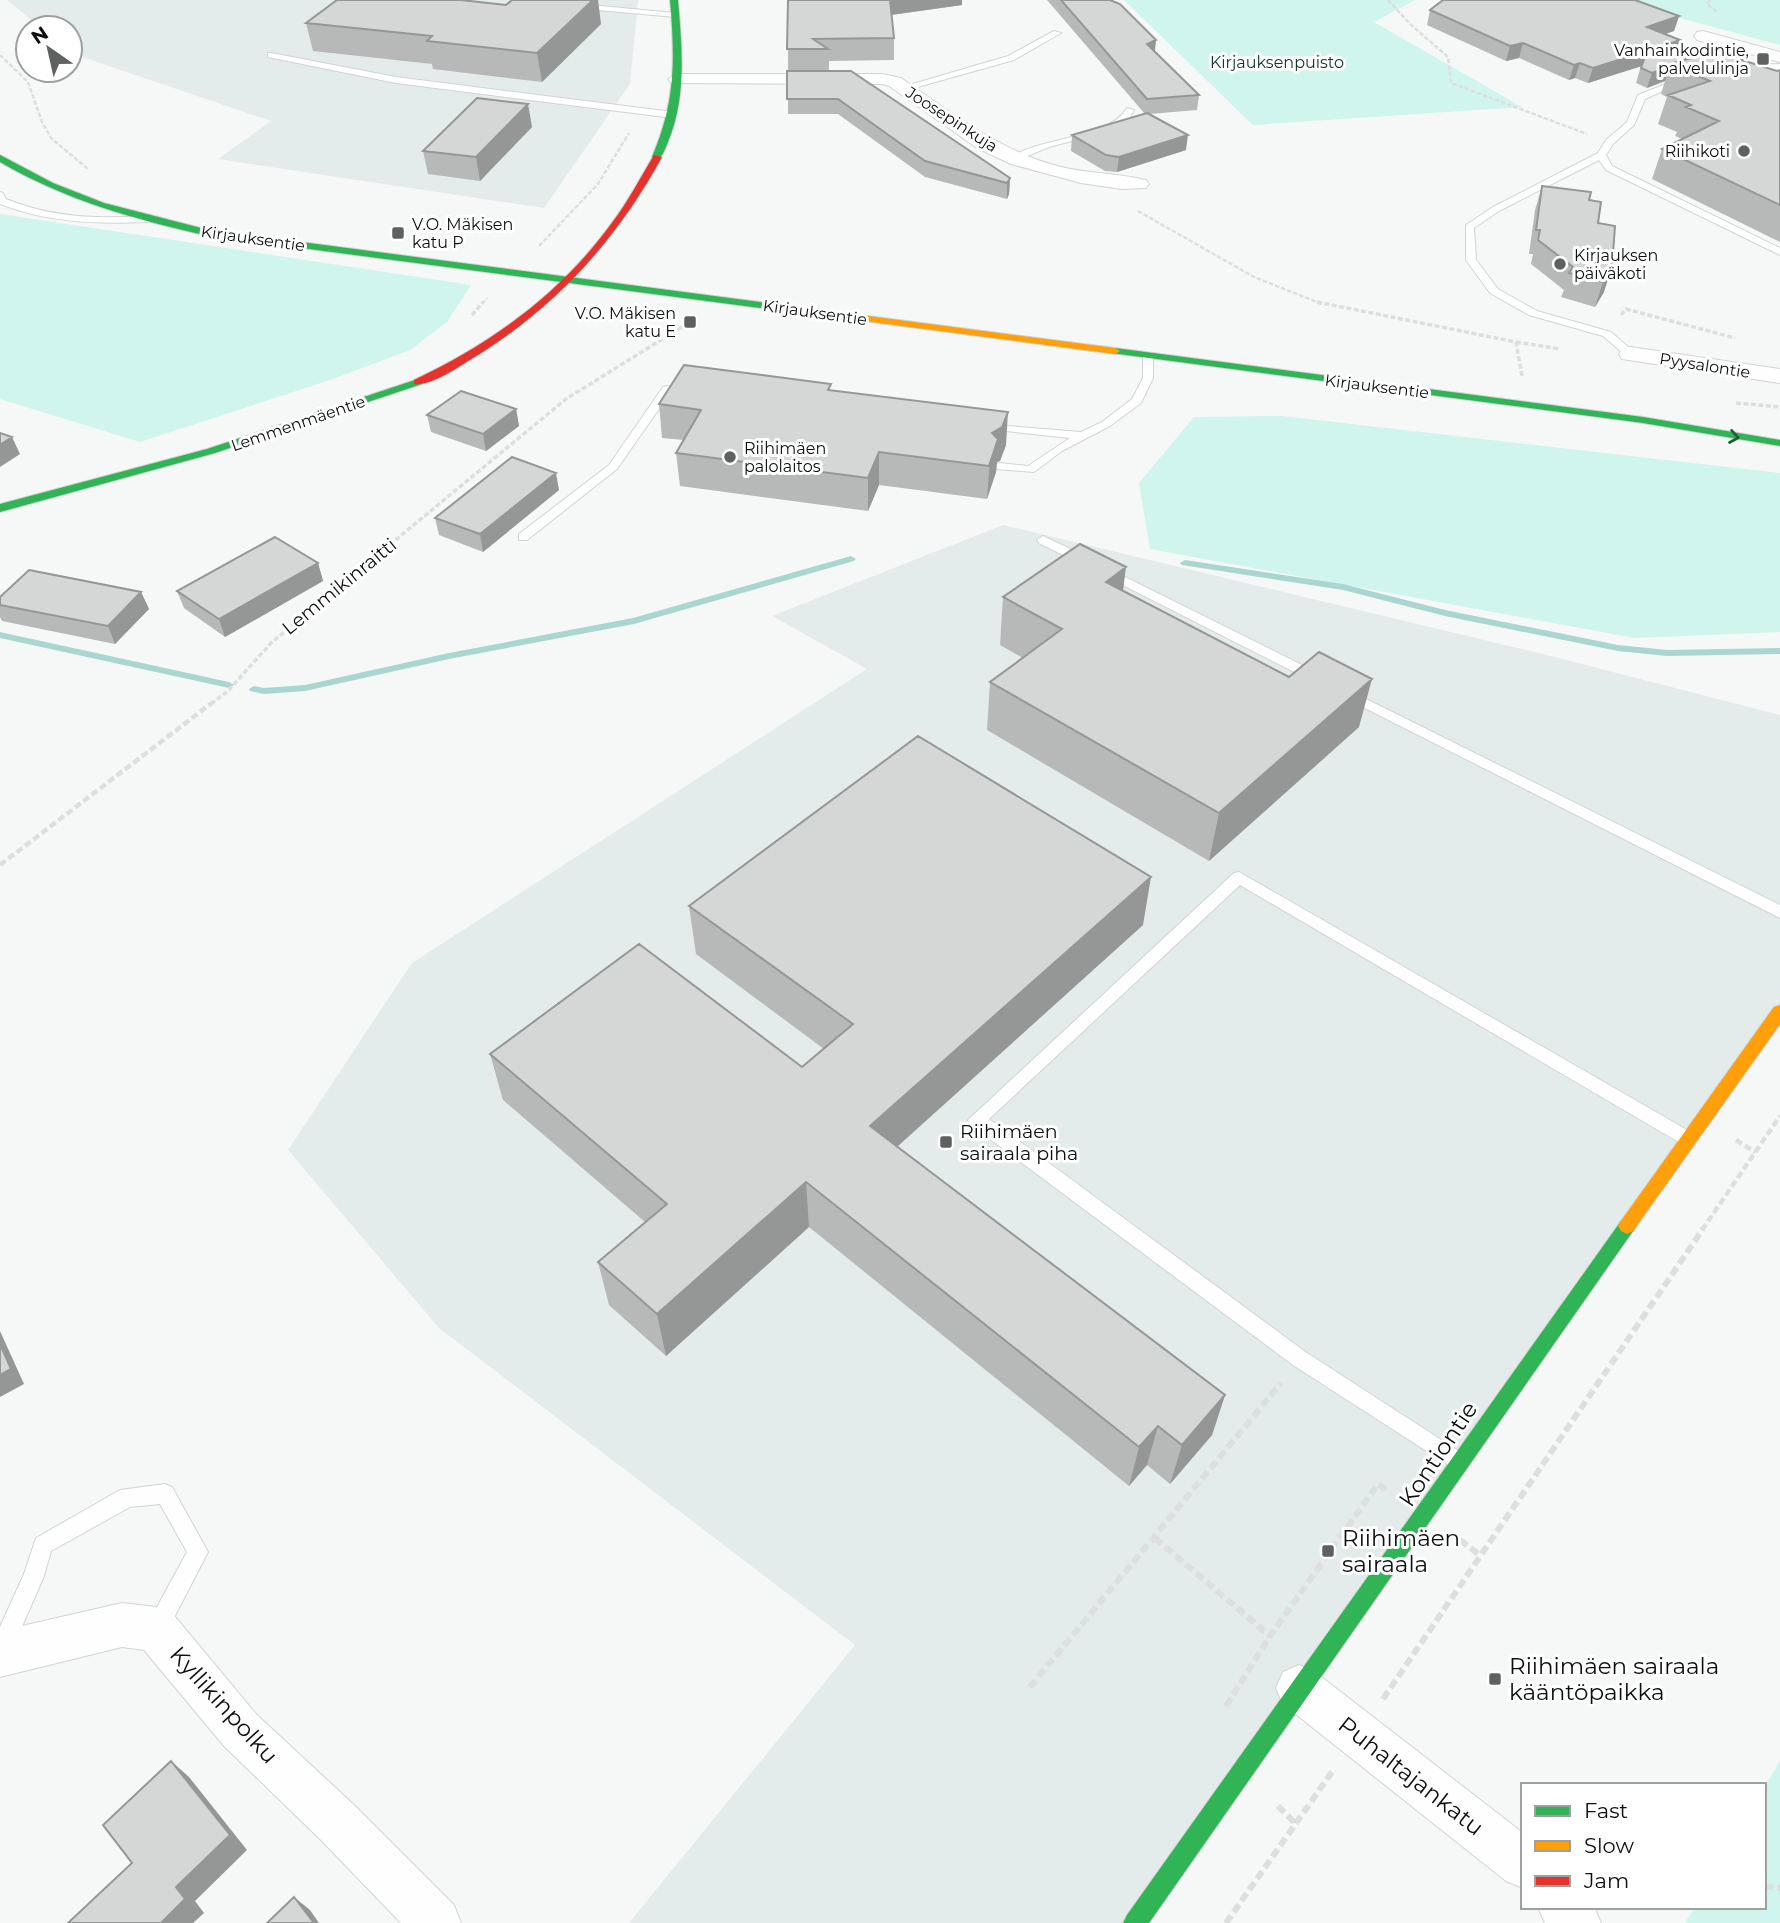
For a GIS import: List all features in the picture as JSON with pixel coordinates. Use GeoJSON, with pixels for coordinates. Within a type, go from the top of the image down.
{"type":"FeatureCollection","features":[{"type":"Feature","properties":{"kind":"street","name":"Lemmenmäentie"},"geometry":{"type":"LineString","coordinates":[[0,508],[157,469],[251,440],[428,376],[484,349],[530,316],[569,280],[634,197],[669,131],[677,79],[675,8]]}},
{"type":"Feature","properties":{"kind":"street"},"geometry":{"type":"LineString","coordinates":[[1703,36],[1780,57]]}},
{"type":"Feature","properties":{"kind":"street","name":"Joosepinkuja"},"geometry":{"type":"LineString","coordinates":[[677,79],[867,78],[895,82],[985,145],[1015,158],[1109,184],[1139,184]]}},
{"type":"Feature","properties":{"kind":"street","name":"Kirjauksentie"},"geometry":{"type":"LineString","coordinates":[[1,161],[84,200],[209,233],[1643,420],[1780,443]]}},
{"type":"Feature","properties":{"kind":"street","name":"Pyysalontie"},"geometry":{"type":"LineString","coordinates":[[1629,354],[1780,376]]}},
{"type":"Feature","properties":{"kind":"street","name":"Kirjauksentie"},"geometry":{"type":"LineString","coordinates":[[1643,420],[1729,420],[1767,424]]}},
{"type":"Feature","properties":{"kind":"street","name":"Kontiontie"},"geometry":{"type":"LineString","coordinates":[[1135,1923],[1780,1011]]}},
{"type":"Feature","properties":{"kind":"street","name":"Kyllikinpolku"},"geometry":{"type":"LineString","coordinates":[[0,1653],[122,1625],[156,1629],[240,1730],[337,1822],[436,1923]]}},
{"type":"Feature","properties":{"kind":"street","name":"Puhaltajankatu"},"geometry":{"type":"LineString","coordinates":[[1299,1688],[1521,1862]]}},
{"type":"Feature","properties":{"kind":"street"},"geometry":{"type":"LineString","coordinates":[[1565,1909],[1576,1923]]}},
{"type":"Feature","properties":{"kind":"lane"},"geometry":{"type":"LineString","coordinates":[[574,5],[675,8]]}},
{"type":"Feature","properties":{"kind":"lane"},"geometry":{"type":"LineString","coordinates":[[903,88],[1011,58],[1057,33]]}},
{"type":"Feature","properties":{"kind":"lane"},"geometry":{"type":"LineString","coordinates":[[271,55],[396,80],[673,115]]}},
{"type":"Feature","properties":{"kind":"lane"},"geometry":{"type":"LineString","coordinates":[[1732,68],[1780,67]]}},
{"type":"Feature","properties":{"kind":"lane"},"geometry":{"type":"LineString","coordinates":[[1629,354],[1607,334],[1533,313],[1494,290],[1471,260],[1469,227],[1496,209],[1601,155],[1609,142],[1631,123],[1641,97],[1696,76]]}},
{"type":"Feature","properties":{"kind":"lane"},"geometry":{"type":"LineString","coordinates":[[1015,158],[1046,145],[1099,131],[1125,119],[1130,110]]}},
{"type":"Feature","properties":{"kind":"lane"},"geometry":{"type":"LineString","coordinates":[[1601,155],[1609,168],[1780,252]]}},
{"type":"Feature","properties":{"kind":"lane"},"geometry":{"type":"LineString","coordinates":[[0,195],[2,201],[19,209],[60,219],[148,219]]}},
{"type":"Feature","properties":{"kind":"lane"},"geometry":{"type":"LineString","coordinates":[[999,467],[1031,470],[1058,449],[1084,436],[1137,401],[1148,379],[1148,357]]}},
{"type":"Feature","properties":{"kind":"lane"},"geometry":{"type":"LineString","coordinates":[[523,537],[612,467],[667,389],[694,392]]}},
{"type":"Feature","properties":{"kind":"lane"},"geometry":{"type":"LineString","coordinates":[[968,424],[1084,436]]}},
{"type":"Feature","properties":{"kind":"lane"},"geometry":{"type":"LineString","coordinates":[[1043,540],[1780,912]]}},
{"type":"Feature","properties":{"kind":"lane"},"geometry":{"type":"LineString","coordinates":[[1458,1463],[1300,1359],[976,1120],[1239,877],[1688,1139]]}},
{"type":"Feature","properties":{"kind":"lane"},"geometry":{"type":"LineString","coordinates":[[0,1653],[34,1576],[43,1545],[127,1497],[165,1494],[198,1552],[156,1629]]}},
{"type":"Feature","properties":{"kind":"path"},"geometry":{"type":"LineString","coordinates":[[1388,0],[1410,24],[1448,57],[1451,83],[1609,142]]}},
{"type":"Feature","properties":{"kind":"path"},"geometry":{"type":"LineString","coordinates":[[0,55],[28,82],[42,122],[51,138],[90,170]]}},
{"type":"Feature","properties":{"kind":"path"},"geometry":{"type":"LineString","coordinates":[[507,272],[527,251],[538,247],[598,184],[626,142],[639,111]]}},
{"type":"Feature","properties":{"kind":"path","name":"Lemmikinraitti"},"geometry":{"type":"LineString","coordinates":[[0,865],[228,691],[271,643],[566,399],[690,321]]}},
{"type":"Feature","properties":{"kind":"path"},"geometry":{"type":"LineString","coordinates":[[1226,1923],[1294,1822],[1359,1735],[1780,1116]]}},
{"type":"Feature","properties":{"kind":"path"},"geometry":{"type":"LineString","coordinates":[[1030,1688],[1300,1359]]}},
{"type":"Feature","properties":{"kind":"path"},"geometry":{"type":"LineString","coordinates":[[1155,1538],[1270,1636]]}},
{"type":"Feature","properties":{"kind":"shaded area"},"geometry":{"type":"Polygon","coordinates":[[[7,0],[638,0],[630,84],[544,208],[218,159],[271,121],[84,57],[84,14],[24,14],[7,0]]]}},
{"type":"Feature","properties":{"kind":"shaded area"},"geometry":{"type":"Polygon","coordinates":[[[1003,525],[1543,654],[1780,715],[1780,1012],[1135,1923],[629,1923],[855,1645],[439,1328],[288,1150],[412,963],[867,669],[772,616],[1003,525]]]}},
{"type":"Feature","properties":{"kind":"green space","name":"Kirjauksenpuisto"},"geometry":{"type":"Polygon","coordinates":[[[1124,0],[1415,0],[1374,22],[1522,107],[1253,125],[1124,0]]]}},
{"type":"Feature","properties":{"kind":"green space"},"geometry":{"type":"Polygon","coordinates":[[[1613,0],[1780,0],[1780,45],[1613,0]]]}},
{"type":"Feature","properties":{"kind":"green space"},"geometry":{"type":"Polygon","coordinates":[[[0,214],[471,285],[447,322],[410,350],[330,380],[140,442],[0,399],[0,214]]]}},
{"type":"Feature","properties":{"kind":"green space"},"geometry":{"type":"Polygon","coordinates":[[[1282,416],[1780,473],[1780,632],[1635,638],[1150,549],[1139,483],[1194,417],[1282,416]]]}},
{"type":"Feature","properties":{"kind":"green space"},"geometry":{"type":"Polygon","coordinates":[[[1780,1761],[1780,1923],[1685,1923],[1694,1909],[1766,1909],[1766,1785],[1780,1761]]]}},
{"type":"Feature","properties":{"kind":"building"},"geometry":{"type":"Polygon","coordinates":[[[337,0],[461,0],[506,5],[512,0],[593,0],[537,53],[427,41],[432,36],[306,23],[337,0]]]}},
{"type":"Feature","properties":{"kind":"building"},"geometry":{"type":"Polygon","coordinates":[[[788,0],[890,0],[894,38],[813,39],[828,49],[787,49],[788,0]]]}},
{"type":"Feature","properties":{"kind":"building"},"geometry":{"type":"Polygon","coordinates":[[[1061,0],[1110,0],[1120,4],[1156,40],[1147,44],[1199,95],[1147,99],[1061,0]]]}},
{"type":"Feature","properties":{"kind":"building"},"geometry":{"type":"Polygon","coordinates":[[[1443,0],[1635,0],[1679,16],[1647,27],[1680,40],[1655,49],[1688,59],[1652,73],[1641,68],[1647,51],[1593,68],[1580,63],[1574,65],[1523,43],[1510,46],[1430,10],[1443,0]]]}},
{"type":"Feature","properties":{"kind":"building","name":"Riihikoti"},"geometry":{"type":"Polygon","coordinates":[[[1713,51],[1780,70],[1780,205],[1662,149],[1719,121],[1686,107],[1691,105],[1668,95],[1710,81],[1670,64],[1713,51]]]}},
{"type":"Feature","properties":{"kind":"building"},"geometry":{"type":"Polygon","coordinates":[[[787,71],[851,71],[1010,178],[1007,183],[925,161],[838,99],[787,99],[787,71]]]}},
{"type":"Feature","properties":{"kind":"building"},"geometry":{"type":"Polygon","coordinates":[[[477,98],[528,104],[476,157],[423,151],[477,98]]]}},
{"type":"Feature","properties":{"kind":"building"},"geometry":{"type":"Polygon","coordinates":[[[1147,113],[1188,135],[1119,157],[1106,155],[1072,135],[1147,113]]]}},
{"type":"Feature","properties":{"kind":"building"},"geometry":{"type":"Polygon","coordinates":[[[1542,186],[1591,192],[1589,200],[1601,202],[1598,223],[1615,226],[1612,267],[1603,282],[1569,273],[1573,267],[1538,240],[1540,230],[1536,230],[1542,186]]]}},
{"type":"Feature","properties":{"kind":"building"},"geometry":{"type":"Polygon","coordinates":[[[684,365],[831,384],[828,390],[1008,412],[1002,427],[992,433],[998,439],[989,466],[879,452],[868,478],[676,453],[701,410],[659,404],[684,365]]]}},
{"type":"Feature","properties":{"kind":"building"},"geometry":{"type":"Polygon","coordinates":[[[461,391],[516,409],[483,434],[427,415],[461,391]]]}},
{"type":"Feature","properties":{"kind":"building"},"geometry":{"type":"Polygon","coordinates":[[[0,433],[12,437],[0,445],[0,433]]]}},
{"type":"Feature","properties":{"kind":"building"},"geometry":{"type":"Polygon","coordinates":[[[512,457],[556,473],[480,534],[435,518],[512,457]]]}},
{"type":"Feature","properties":{"kind":"building"},"geometry":{"type":"Polygon","coordinates":[[[275,537],[318,563],[219,619],[177,591],[275,537]]]}},
{"type":"Feature","properties":{"kind":"building"},"geometry":{"type":"Polygon","coordinates":[[[1080,544],[1126,567],[1106,582],[1289,677],[1319,652],[1372,679],[1219,813],[990,682],[1062,629],[1003,597],[1080,544]]]}},
{"type":"Feature","properties":{"kind":"building"},"geometry":{"type":"Polygon","coordinates":[[[29,570],[141,592],[108,626],[0,605],[0,597],[29,570]]]}},
{"type":"Feature","properties":{"kind":"building"},"geometry":{"type":"Polygon","coordinates":[[[918,736],[1151,877],[870,1126],[1225,1395],[1182,1445],[1158,1426],[1139,1447],[806,1182],[657,1314],[598,1262],[667,1204],[490,1054],[639,944],[802,1067],[853,1024],[689,906],[918,736]]]}},
{"type":"Feature","properties":{"kind":"building"},"geometry":{"type":"Polygon","coordinates":[[[0,1344],[11,1369],[0,1375],[0,1344]]]}},
{"type":"Feature","properties":{"kind":"building"},"geometry":{"type":"Polygon","coordinates":[[[171,1761],[230,1835],[176,1887],[185,1899],[161,1923],[68,1923],[132,1863],[103,1825],[171,1761]]]}},
{"type":"Feature","properties":{"kind":"building"},"geometry":{"type":"Polygon","coordinates":[[[294,1897],[314,1923],[267,1923],[294,1897]]]}},
{"type":"Feature","properties":{"kind":"waterway"},"geometry":{"type":"LineString","coordinates":[[254,689],[264,691],[305,688],[449,656],[634,621],[851,559]]}},
{"type":"Feature","properties":{"kind":"waterway"},"geometry":{"type":"LineString","coordinates":[[1185,563],[1343,587],[1445,613],[1618,648],[1667,653],[1780,651]]}},
{"type":"Feature","properties":{"kind":"waterway"},"geometry":{"type":"LineString","coordinates":[[0,635],[229,685]]}},
{"type":"Feature","properties":{"kind":"traffic: fast"},"geometry":{"type":"LineString","coordinates":[[657,157],[672,117],[678,80],[674,0]]}},
{"type":"Feature","properties":{"kind":"traffic: fast"},"geometry":{"type":"LineString","coordinates":[[0,158],[75,196],[154,220],[209,233],[868,319]]}},
{"type":"Feature","properties":{"kind":"traffic: fast"},"geometry":{"type":"LineString","coordinates":[[1115,351],[1643,420],[1780,443]]}},
{"type":"Feature","properties":{"kind":"traffic: fast"},"geometry":{"type":"LineString","coordinates":[[0,508],[211,451],[418,382]]}},
{"type":"Feature","properties":{"kind":"traffic: fast"},"geometry":{"type":"LineString","coordinates":[[1135,1923],[1627,1226]]}},
{"type":"Feature","properties":{"kind":"traffic: slow"},"geometry":{"type":"LineString","coordinates":[[868,319],[1115,351]]}},
{"type":"Feature","properties":{"kind":"traffic: slow"},"geometry":{"type":"LineString","coordinates":[[1627,1226],[1780,1011]]}},
{"type":"Feature","properties":{"kind":"traffic: jam"},"geometry":{"type":"LineString","coordinates":[[418,382],[455,365],[490,344],[525,319],[557,291],[614,227],[638,193],[657,157]]}},
{"type":"Feature","properties":{"kind":"place","name":"Vanhainkodintie, palvelulinja"},"geometry":{"type":"Point","coordinates":[1763,59]}},
{"type":"Feature","properties":{"kind":"place","name":"Riihikoti"},"geometry":{"type":"Point","coordinates":[1744,151]}},
{"type":"Feature","properties":{"kind":"place","name":"V.O. Mäkisen katu P"},"geometry":{"type":"Point","coordinates":[398,233]}},
{"type":"Feature","properties":{"kind":"place","name":"Kirjauksen päiväkoti"},"geometry":{"type":"Point","coordinates":[1560,264]}},
{"type":"Feature","properties":{"kind":"place","name":"V.O. Mäkisen katu E"},"geometry":{"type":"Point","coordinates":[690,322]}},
{"type":"Feature","properties":{"kind":"place","name":"Riihimäen palolaitos"},"geometry":{"type":"Point","coordinates":[730,457]}},
{"type":"Feature","properties":{"kind":"place","name":"Riihimäen sairaala piha"},"geometry":{"type":"Point","coordinates":[946,1142]}},
{"type":"Feature","properties":{"kind":"place","name":"Riihimäen sairaala"},"geometry":{"type":"Point","coordinates":[1328,1551]}},
{"type":"Feature","properties":{"kind":"place","name":"Riihimäen sairaala kääntöpaikka"},"geometry":{"type":"Point","coordinates":[1495,1679]}}]}
